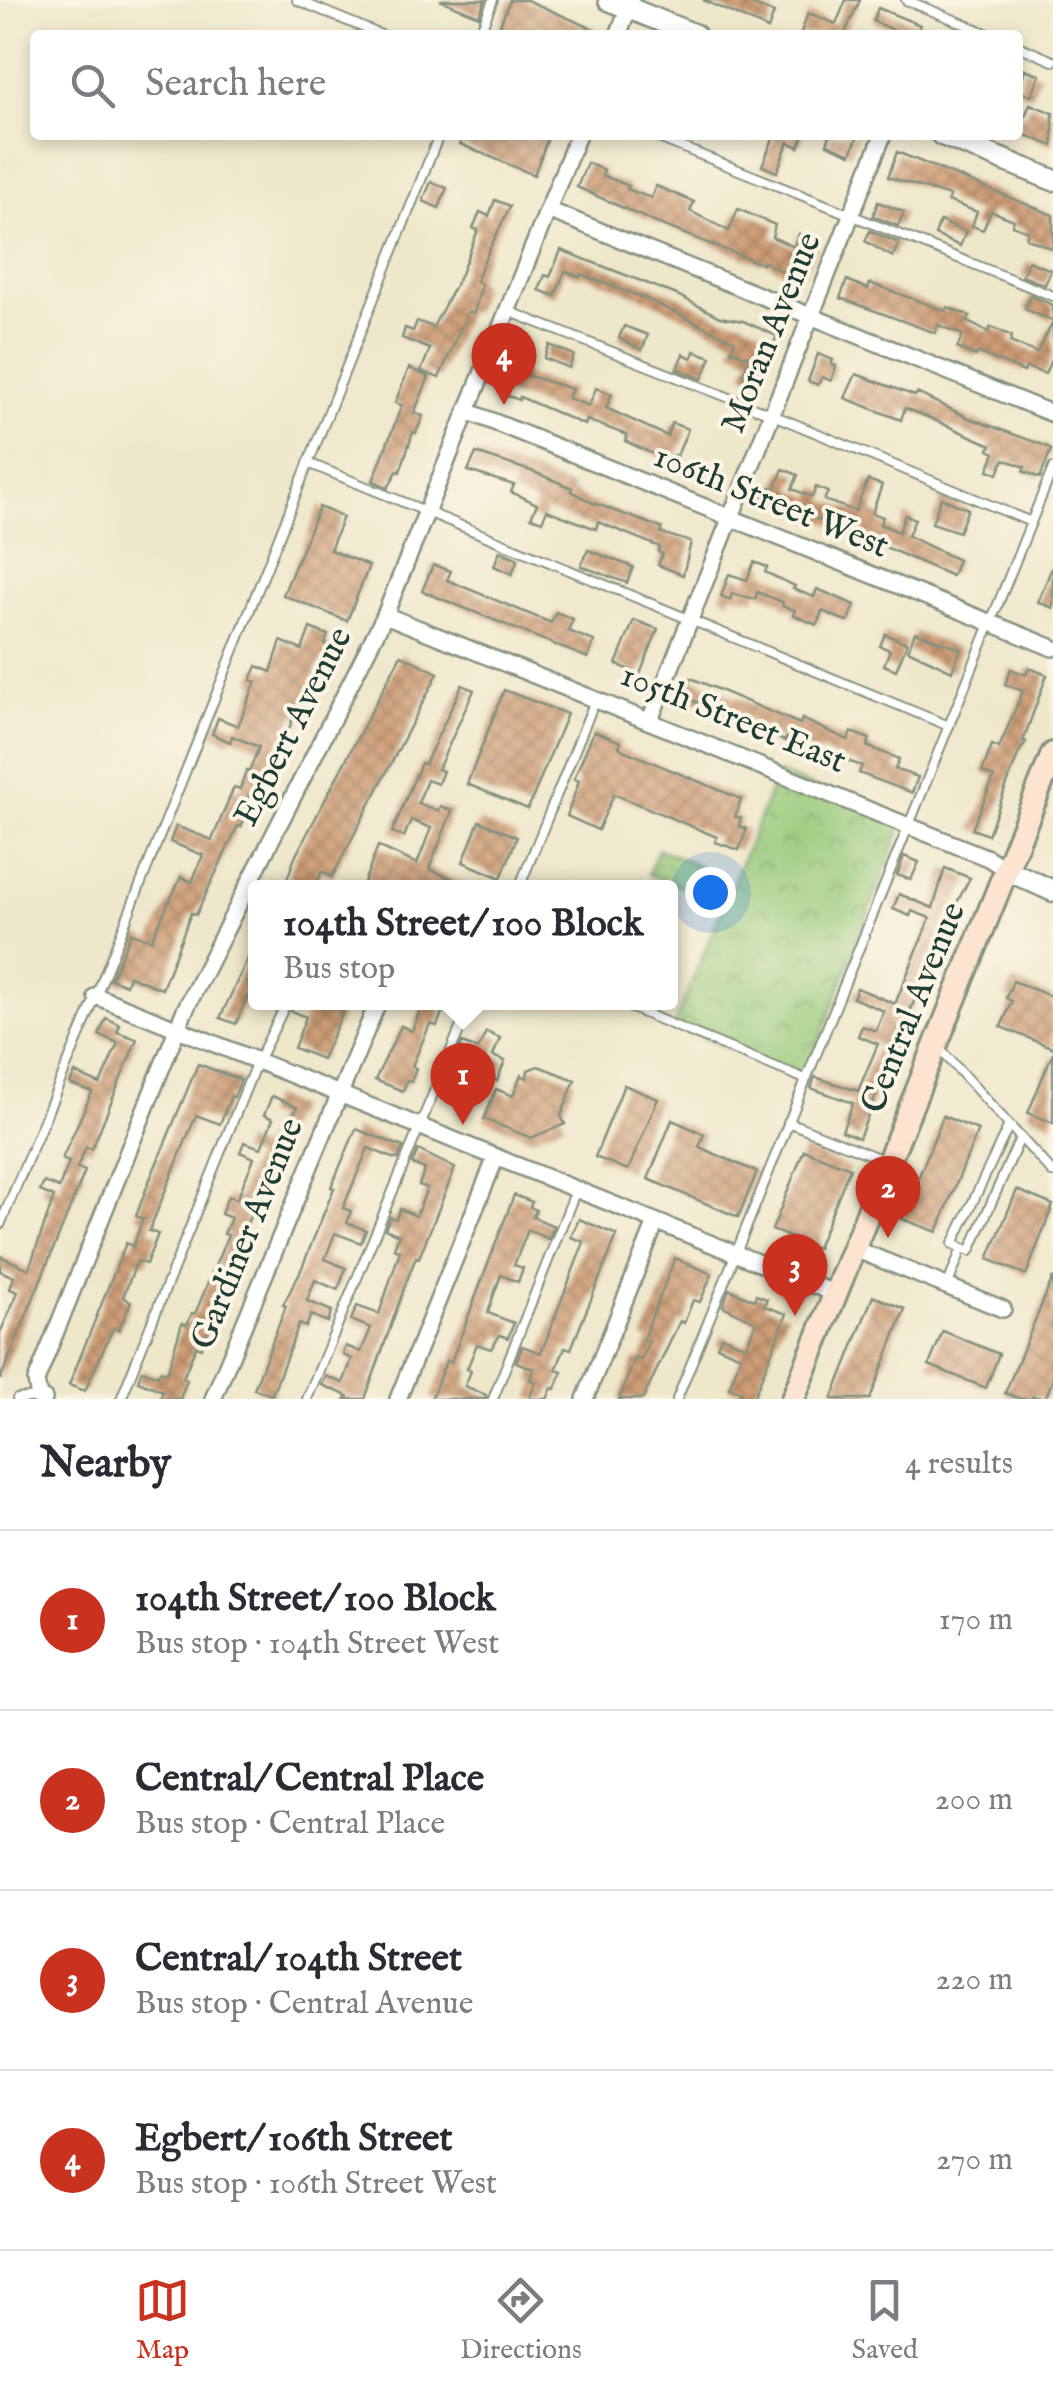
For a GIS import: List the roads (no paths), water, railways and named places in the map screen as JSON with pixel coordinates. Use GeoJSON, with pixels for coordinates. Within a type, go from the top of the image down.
{"type":"FeatureCollection","features":[{"type":"Feature","properties":{"kind":"main road","name":"Central Avenue"},"geometry":{"type":"LineString","coordinates":[[794,1399],[1053,754]]}},
{"type":"Feature","properties":{"kind":"street"},"geometry":{"type":"LineString","coordinates":[[608,0],[630,4],[685,30]]}},
{"type":"Feature","properties":{"kind":"street"},"geometry":{"type":"LineString","coordinates":[[620,30],[630,4]]}},
{"type":"Feature","properties":{"kind":"street","name":"Egbert Avenue"},"geometry":{"type":"LineString","coordinates":[[252,880],[384,615],[576,140]]}},
{"type":"Feature","properties":{"kind":"street","name":"Moran Avenue"},"geometry":{"type":"LineString","coordinates":[[650,720],[882,140]]}},
{"type":"Feature","properties":{"kind":"street"},"geometry":{"type":"LineString","coordinates":[[954,140],[1053,180]]}},
{"type":"Feature","properties":{"kind":"street"},"geometry":{"type":"LineString","coordinates":[[548,210],[1053,414]]}},
{"type":"Feature","properties":{"kind":"street","name":"106th Street West"},"geometry":{"type":"LineString","coordinates":[[467,411],[1053,648]]}},
{"type":"Feature","properties":{"kind":"street","name":"105th Street East"},"geometry":{"type":"LineString","coordinates":[[384,615],[988,858],[1053,891]]}},
{"type":"Feature","properties":{"kind":"street","name":"Egbert Avenue"},"geometry":{"type":"LineString","coordinates":[[42,1398],[36,1381],[178,1028],[248,888]]}},
{"type":"Feature","properties":{"kind":"street"},"geometry":{"type":"LineString","coordinates":[[96,996],[836,1294]]}},
{"type":"Feature","properties":{"kind":"street","name":"Gardiner Avenue"},"geometry":{"type":"LineString","coordinates":[[213,1399],[374,1010]]}},
{"type":"Feature","properties":{"kind":"street"},"geometry":{"type":"LineString","coordinates":[[398,1399],[496,1158]]}},
{"type":"Feature","properties":{"kind":"street"},"geometry":{"type":"LineString","coordinates":[[585,1399],[656,1222]]}},
{"type":"Feature","properties":{"kind":"street"},"geometry":{"type":"LineString","coordinates":[[855,1249],[1003,1309]]}},
{"type":"Feature","properties":{"kind":"lane"},"geometry":{"type":"LineString","coordinates":[[297,0],[369,30]]}},
{"type":"Feature","properties":{"kind":"lane"},"geometry":{"type":"LineString","coordinates":[[481,30],[493,0]]}},
{"type":"Feature","properties":{"kind":"lane"},"geometry":{"type":"LineString","coordinates":[[906,0],[979,30]]}},
{"type":"Feature","properties":{"kind":"lane"},"geometry":{"type":"LineString","coordinates":[[1023,48],[1053,60]]}},
{"type":"Feature","properties":{"kind":"lane"},"geometry":{"type":"LineString","coordinates":[[0,1225],[96,996],[437,140]]}},
{"type":"Feature","properties":{"kind":"lane"},"geometry":{"type":"LineString","coordinates":[[663,140],[1053,296]]}},
{"type":"Feature","properties":{"kind":"lane"},"geometry":{"type":"LineString","coordinates":[[508,310],[1032,522]]}},
{"type":"Feature","properties":{"kind":"lane"},"geometry":{"type":"LineString","coordinates":[[308,463],[948,726]]}},
{"type":"Feature","properties":{"kind":"lane"},"geometry":{"type":"LineString","coordinates":[[678,1399],[1053,468]]}},
{"type":"Feature","properties":{"kind":"lane"},"geometry":{"type":"LineString","coordinates":[[522,880],[596,698]]}},
{"type":"Feature","properties":{"kind":"lane"},"geometry":{"type":"LineString","coordinates":[[121,1399],[258,1060],[283,1010]]}},
{"type":"Feature","properties":{"kind":"lane"},"geometry":{"type":"LineString","coordinates":[[307,1399],[468,1010]]}},
{"type":"Feature","properties":{"kind":"lane"},"geometry":{"type":"LineString","coordinates":[[637,1010],[805,1079]]}},
{"type":"Feature","properties":{"kind":"lane"},"geometry":{"type":"LineString","coordinates":[[937,1045],[1053,1173]]}},
{"type":"Feature","properties":{"kind":"lane"},"geometry":{"type":"LineString","coordinates":[[788,1122],[890,1163]]}},
{"type":"Feature","properties":{"kind":"lane"},"geometry":{"type":"LineString","coordinates":[[1009,1125],[953,1244],[970,1251],[1020,1138]]}},
{"type":"Feature","properties":{"kind":"lane"},"geometry":{"type":"LineString","coordinates":[[493,1399],[576,1190]]}},
{"type":"Feature","properties":{"kind":"lane"},"geometry":{"type":"LineString","coordinates":[[947,1287],[962,1248]]}},
{"type":"Feature","properties":{"kind":"lane"},"geometry":{"type":"LineString","coordinates":[[17,1399],[42,1398]]}},
{"type":"Feature","properties":{"kind":"place","name":"Egbert/ 106th Street"},"geometry":{"type":"Point","coordinates":[504,405]}},
{"type":"Feature","properties":{"kind":"place","name":"104th Street/ 100 Block"},"geometry":{"type":"Point","coordinates":[463,1125]}},
{"type":"Feature","properties":{"kind":"place","name":"Central/ Central Place"},"geometry":{"type":"Point","coordinates":[888,1238]}},
{"type":"Feature","properties":{"kind":"place","name":"Central/ 104th Street"},"geometry":{"type":"Point","coordinates":[795,1316]}}]}
